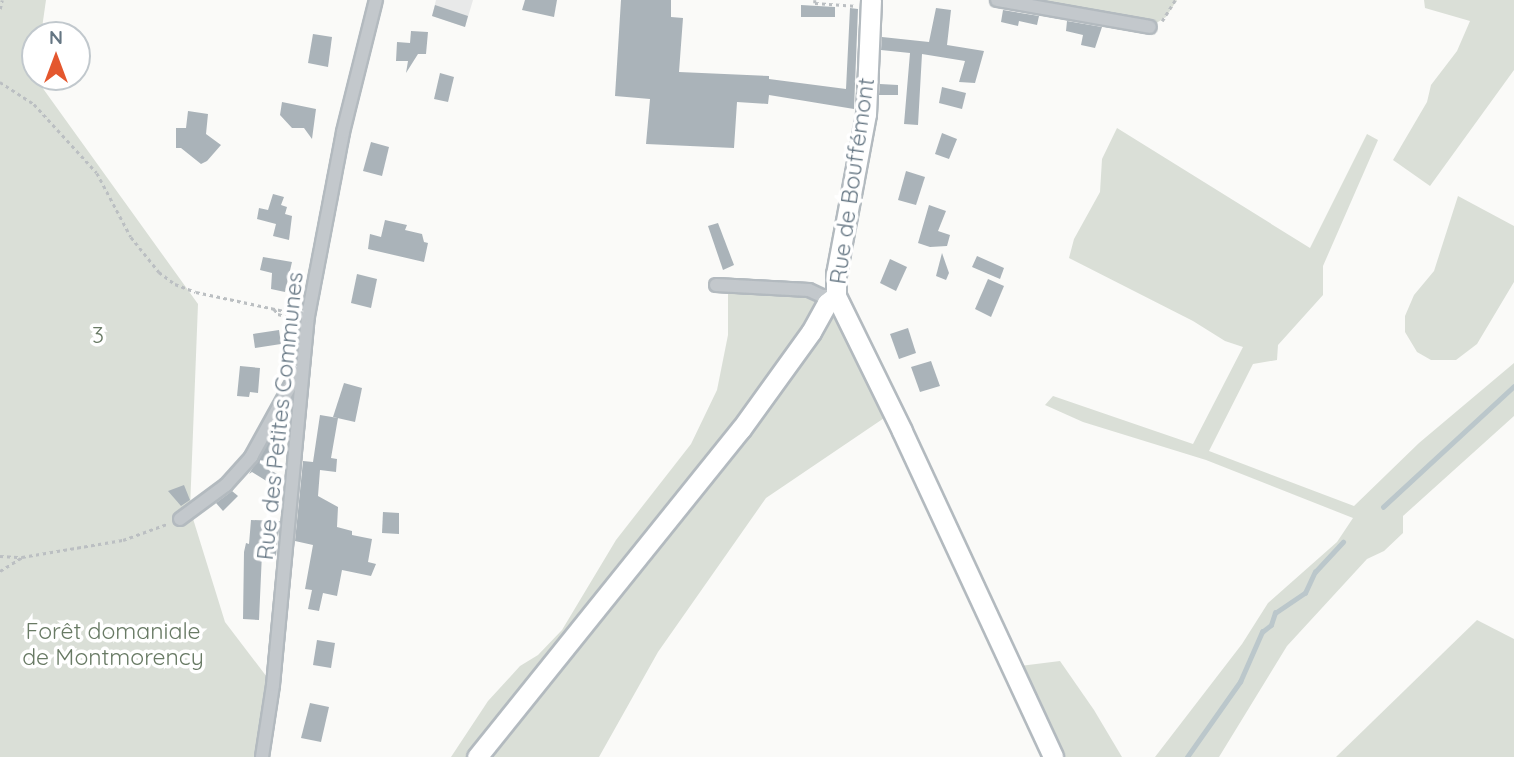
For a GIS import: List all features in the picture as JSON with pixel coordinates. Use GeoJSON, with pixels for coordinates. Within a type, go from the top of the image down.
{"type":"FeatureCollection","features":[{"type":"Feature","properties":{"kind":"street","name":"Rue des Petites Communes"},"geometry":{"type":"LineString","coordinates":[[262,757],[274,671],[301,366],[308,316],[343,132],[376,0]]}},
{"type":"Feature","properties":{"kind":"street"},"geometry":{"type":"LineString","coordinates":[[997,0],[1150,27]]}},
{"type":"Feature","properties":{"kind":"street","name":"Rue de Bouffémont"},"geometry":{"type":"LineString","coordinates":[[871,3],[866,114],[836,274],[836,296],[1054,757]]}},
{"type":"Feature","properties":{"kind":"street"},"geometry":{"type":"LineString","coordinates":[[716,285],[809,290],[822,296],[836,296]]}},
{"type":"Feature","properties":{"kind":"street"},"geometry":{"type":"LineString","coordinates":[[477,757],[741,429],[804,342],[827,303],[836,296]]}},
{"type":"Feature","properties":{"kind":"street"},"geometry":{"type":"LineString","coordinates":[[180,519],[226,485],[251,457],[301,366]]}},
{"type":"Feature","properties":{"kind":"path"},"geometry":{"type":"LineString","coordinates":[[0,9],[2,0]]}},
{"type":"Feature","properties":{"kind":"path"},"geometry":{"type":"LineString","coordinates":[[815,0],[815,4],[871,3]]}},
{"type":"Feature","properties":{"kind":"path"},"geometry":{"type":"LineString","coordinates":[[1150,27],[1166,18],[1175,0]]}},
{"type":"Feature","properties":{"kind":"path"},"geometry":{"type":"LineString","coordinates":[[0,82],[34,104],[90,165],[109,192],[131,237],[159,272],[175,284],[196,292],[308,316]]}},
{"type":"Feature","properties":{"kind":"path"},"geometry":{"type":"LineString","coordinates":[[0,556],[22,557],[123,540],[180,519]]}},
{"type":"Feature","properties":{"kind":"path"},"geometry":{"type":"LineString","coordinates":[[0,571],[22,557]]}},
{"type":"Feature","properties":{"kind":"shaded area"},"geometry":{"type":"Polygon","coordinates":[[[436,0],[473,0],[465,27],[432,16],[436,0]]]}},
{"type":"Feature","properties":{"kind":"green space","name":"Forêt domaniale de Montmorency"},"geometry":{"type":"Polygon","coordinates":[[[0,0],[46,0],[43,21],[21,21],[21,91],[45,91],[198,304],[190,509],[225,622],[273,685],[262,757],[0,757],[0,0]]]}},
{"type":"Feature","properties":{"kind":"green space"},"geometry":{"type":"Polygon","coordinates":[[[997,0],[1177,0],[1166,17],[1150,27],[997,0]]]}},
{"type":"Feature","properties":{"kind":"green space"},"geometry":{"type":"Polygon","coordinates":[[[1424,0],[1514,0],[1514,70],[1430,186],[1393,160],[1427,102],[1431,85],[1457,51],[1470,21],[1425,8],[1424,0]]]}},
{"type":"Feature","properties":{"kind":"green space"},"geometry":{"type":"Polygon","coordinates":[[[1117,128],[1310,248],[1367,134],[1378,140],[1323,266],[1323,295],[1278,345],[1277,360],[1253,364],[1209,451],[1354,506],[1419,443],[1514,363],[1514,416],[1403,516],[1403,533],[1384,551],[1367,559],[1287,646],[1219,757],[1155,757],[1242,644],[1268,603],[1337,542],[1353,518],[1206,460],[1083,422],[1045,405],[1053,396],[1193,444],[1243,347],[1225,341],[1193,321],[1069,258],[1074,239],[1100,192],[1102,159],[1117,128]]]}},
{"type":"Feature","properties":{"kind":"green space"},"geometry":{"type":"Polygon","coordinates":[[[1458,196],[1514,226],[1514,282],[1477,344],[1456,360],[1431,360],[1417,352],[1405,332],[1405,316],[1414,295],[1434,271],[1458,196]]]}},
{"type":"Feature","properties":{"kind":"green space"},"geometry":{"type":"Polygon","coordinates":[[[728,286],[833,294],[893,412],[766,498],[658,652],[599,757],[451,757],[488,701],[520,666],[538,655],[562,630],[616,540],[691,444],[717,390],[728,335],[728,286]]]}},
{"type":"Feature","properties":{"kind":"green space"},"geometry":{"type":"Polygon","coordinates":[[[1477,620],[1514,639],[1514,757],[1336,757],[1477,620]]]}},
{"type":"Feature","properties":{"kind":"green space"},"geometry":{"type":"Polygon","coordinates":[[[1060,661],[1122,757],[1053,757],[1012,667],[1060,661]]]}},
{"type":"Feature","properties":{"kind":"building"},"geometry":{"type":"Polygon","coordinates":[[[525,0],[557,0],[554,17],[522,10],[525,0]]]}},
{"type":"Feature","properties":{"kind":"building"},"geometry":{"type":"Polygon","coordinates":[[[621,0],[671,0],[671,17],[683,18],[679,72],[769,76],[769,79],[846,89],[850,8],[858,9],[854,109],[769,95],[768,104],[737,102],[734,148],[646,144],[650,99],[615,96],[621,0]]]}},
{"type":"Feature","properties":{"kind":"building"},"geometry":{"type":"Polygon","coordinates":[[[435,5],[468,16],[465,27],[432,16],[435,5]]]}},
{"type":"Feature","properties":{"kind":"building"},"geometry":{"type":"Polygon","coordinates":[[[801,5],[835,7],[835,17],[801,17],[801,5]]]}},
{"type":"Feature","properties":{"kind":"building"},"geometry":{"type":"Polygon","coordinates":[[[936,8],[951,10],[947,45],[984,51],[975,83],[959,82],[965,61],[922,54],[918,125],[904,124],[910,53],[881,50],[882,37],[929,42],[936,8]]]}},
{"type":"Feature","properties":{"kind":"building"},"geometry":{"type":"Polygon","coordinates":[[[1003,10],[1039,16],[1037,25],[1019,21],[1018,26],[1001,22],[1003,10]]]}},
{"type":"Feature","properties":{"kind":"building"},"geometry":{"type":"Polygon","coordinates":[[[1067,21],[1102,27],[1095,48],[1081,45],[1083,35],[1066,31],[1067,21]]]}},
{"type":"Feature","properties":{"kind":"building"},"geometry":{"type":"Polygon","coordinates":[[[411,31],[428,32],[426,54],[418,54],[406,73],[408,61],[396,61],[397,42],[410,43],[411,31]]]}},
{"type":"Feature","properties":{"kind":"building"},"geometry":{"type":"Polygon","coordinates":[[[313,34],[332,37],[328,67],[308,63],[313,34]]]}},
{"type":"Feature","properties":{"kind":"building"},"geometry":{"type":"Polygon","coordinates":[[[440,73],[454,77],[448,102],[434,99],[440,73]]]}},
{"type":"Feature","properties":{"kind":"building"},"geometry":{"type":"Polygon","coordinates":[[[880,84],[898,85],[898,95],[879,95],[880,84]]]}},
{"type":"Feature","properties":{"kind":"building"},"geometry":{"type":"Polygon","coordinates":[[[942,87],[966,93],[962,109],[939,103],[942,87]]]}},
{"type":"Feature","properties":{"kind":"building"},"geometry":{"type":"Polygon","coordinates":[[[282,102],[316,109],[312,139],[304,128],[292,128],[280,115],[282,102]]]}},
{"type":"Feature","properties":{"kind":"building"},"geometry":{"type":"Polygon","coordinates":[[[188,111],[208,114],[206,134],[221,145],[201,164],[181,148],[176,148],[176,128],[186,128],[188,111]]]}},
{"type":"Feature","properties":{"kind":"building"},"geometry":{"type":"Polygon","coordinates":[[[942,133],[957,139],[949,159],[935,154],[942,133]]]}},
{"type":"Feature","properties":{"kind":"building"},"geometry":{"type":"Polygon","coordinates":[[[371,142],[389,147],[382,176],[363,171],[371,142]]]}},
{"type":"Feature","properties":{"kind":"building"},"geometry":{"type":"Polygon","coordinates":[[[906,171],[925,177],[916,205],[898,200],[906,171]]]}},
{"type":"Feature","properties":{"kind":"building"},"geometry":{"type":"Polygon","coordinates":[[[273,194],[284,197],[281,205],[287,207],[285,214],[292,216],[289,240],[273,236],[276,224],[257,219],[259,208],[268,210],[273,194]]]}},
{"type":"Feature","properties":{"kind":"building"},"geometry":{"type":"Polygon","coordinates":[[[929,205],[946,211],[938,231],[950,235],[947,246],[930,247],[918,243],[929,205]]]}},
{"type":"Feature","properties":{"kind":"building"},"geometry":{"type":"Polygon","coordinates":[[[385,220],[407,225],[405,230],[422,234],[424,242],[428,243],[424,262],[368,249],[370,234],[381,237],[385,220]]]}},
{"type":"Feature","properties":{"kind":"building"},"geometry":{"type":"Polygon","coordinates":[[[718,223],[734,265],[723,270],[708,226],[718,223]]]}},
{"type":"Feature","properties":{"kind":"building"},"geometry":{"type":"Polygon","coordinates":[[[942,253],[949,273],[946,280],[936,276],[942,253]]]}},
{"type":"Feature","properties":{"kind":"building"},"geometry":{"type":"Polygon","coordinates":[[[977,256],[1004,268],[1000,279],[972,267],[977,256]]]}},
{"type":"Feature","properties":{"kind":"building"},"geometry":{"type":"Polygon","coordinates":[[[263,257],[292,262],[285,292],[271,289],[272,273],[260,270],[263,257]]]}},
{"type":"Feature","properties":{"kind":"building"},"geometry":{"type":"Polygon","coordinates":[[[890,259],[907,267],[896,291],[880,283],[890,259]]]}},
{"type":"Feature","properties":{"kind":"building"},"geometry":{"type":"Polygon","coordinates":[[[357,274],[377,279],[371,308],[351,303],[357,274]]]}},
{"type":"Feature","properties":{"kind":"building"},"geometry":{"type":"Polygon","coordinates":[[[988,279],[1004,286],[991,317],[975,309],[988,279]]]}},
{"type":"Feature","properties":{"kind":"building"},"geometry":{"type":"Polygon","coordinates":[[[908,328],[916,353],[899,359],[890,334],[908,328]]]}},
{"type":"Feature","properties":{"kind":"building"},"geometry":{"type":"Polygon","coordinates":[[[279,330],[281,344],[255,348],[253,334],[279,330]]]}},
{"type":"Feature","properties":{"kind":"building"},"geometry":{"type":"Polygon","coordinates":[[[931,361],[940,386],[920,392],[911,367],[931,361]]]}},
{"type":"Feature","properties":{"kind":"building"},"geometry":{"type":"Polygon","coordinates":[[[240,366],[260,368],[258,393],[250,392],[249,397],[237,396],[240,366]]]}},
{"type":"Feature","properties":{"kind":"building"},"geometry":{"type":"Polygon","coordinates":[[[344,383],[362,388],[355,422],[333,417],[344,383]]]}},
{"type":"Feature","properties":{"kind":"building"},"geometry":{"type":"Polygon","coordinates":[[[320,415],[338,418],[331,458],[337,459],[336,472],[320,470],[318,496],[338,507],[337,527],[352,531],[352,535],[372,539],[368,562],[376,564],[371,576],[342,570],[337,596],[323,593],[319,611],[308,609],[312,590],[305,589],[313,545],[295,541],[303,461],[313,462],[320,415]]]}},
{"type":"Feature","properties":{"kind":"building"},"geometry":{"type":"Polygon","coordinates":[[[283,417],[289,420],[281,438],[285,445],[268,459],[274,462],[270,470],[279,475],[273,485],[252,472],[249,474],[283,417]]]}},
{"type":"Feature","properties":{"kind":"building"},"geometry":{"type":"Polygon","coordinates":[[[184,485],[190,500],[181,506],[168,491],[184,485]]]}},
{"type":"Feature","properties":{"kind":"building"},"geometry":{"type":"Polygon","coordinates":[[[232,491],[238,496],[223,511],[216,503],[232,491]]]}},
{"type":"Feature","properties":{"kind":"building"},"geometry":{"type":"Polygon","coordinates":[[[383,512],[399,513],[399,534],[382,533],[383,512]]]}},
{"type":"Feature","properties":{"kind":"building"},"geometry":{"type":"Polygon","coordinates":[[[251,520],[280,521],[276,556],[262,553],[259,620],[243,619],[244,552],[246,543],[249,544],[251,520]]]}},
{"type":"Feature","properties":{"kind":"building"},"geometry":{"type":"Polygon","coordinates":[[[317,640],[335,643],[331,668],[313,665],[317,640]]]}},
{"type":"Feature","properties":{"kind":"building"},"geometry":{"type":"Polygon","coordinates":[[[310,703],[329,707],[321,742],[301,738],[310,703]]]}},
{"type":"Feature","properties":{"kind":"waterway"},"geometry":{"type":"LineString","coordinates":[[1383,507],[1514,386]]}},
{"type":"Feature","properties":{"kind":"waterway"},"geometry":{"type":"LineString","coordinates":[[1187,757],[1240,682],[1262,632],[1271,625],[1275,613],[1305,593],[1315,572],[1343,542]]}},
{"type":"Feature","properties":{"kind":"park label","name":"3"},"geometry":{"type":"Point","coordinates":[98,335]}}]}
